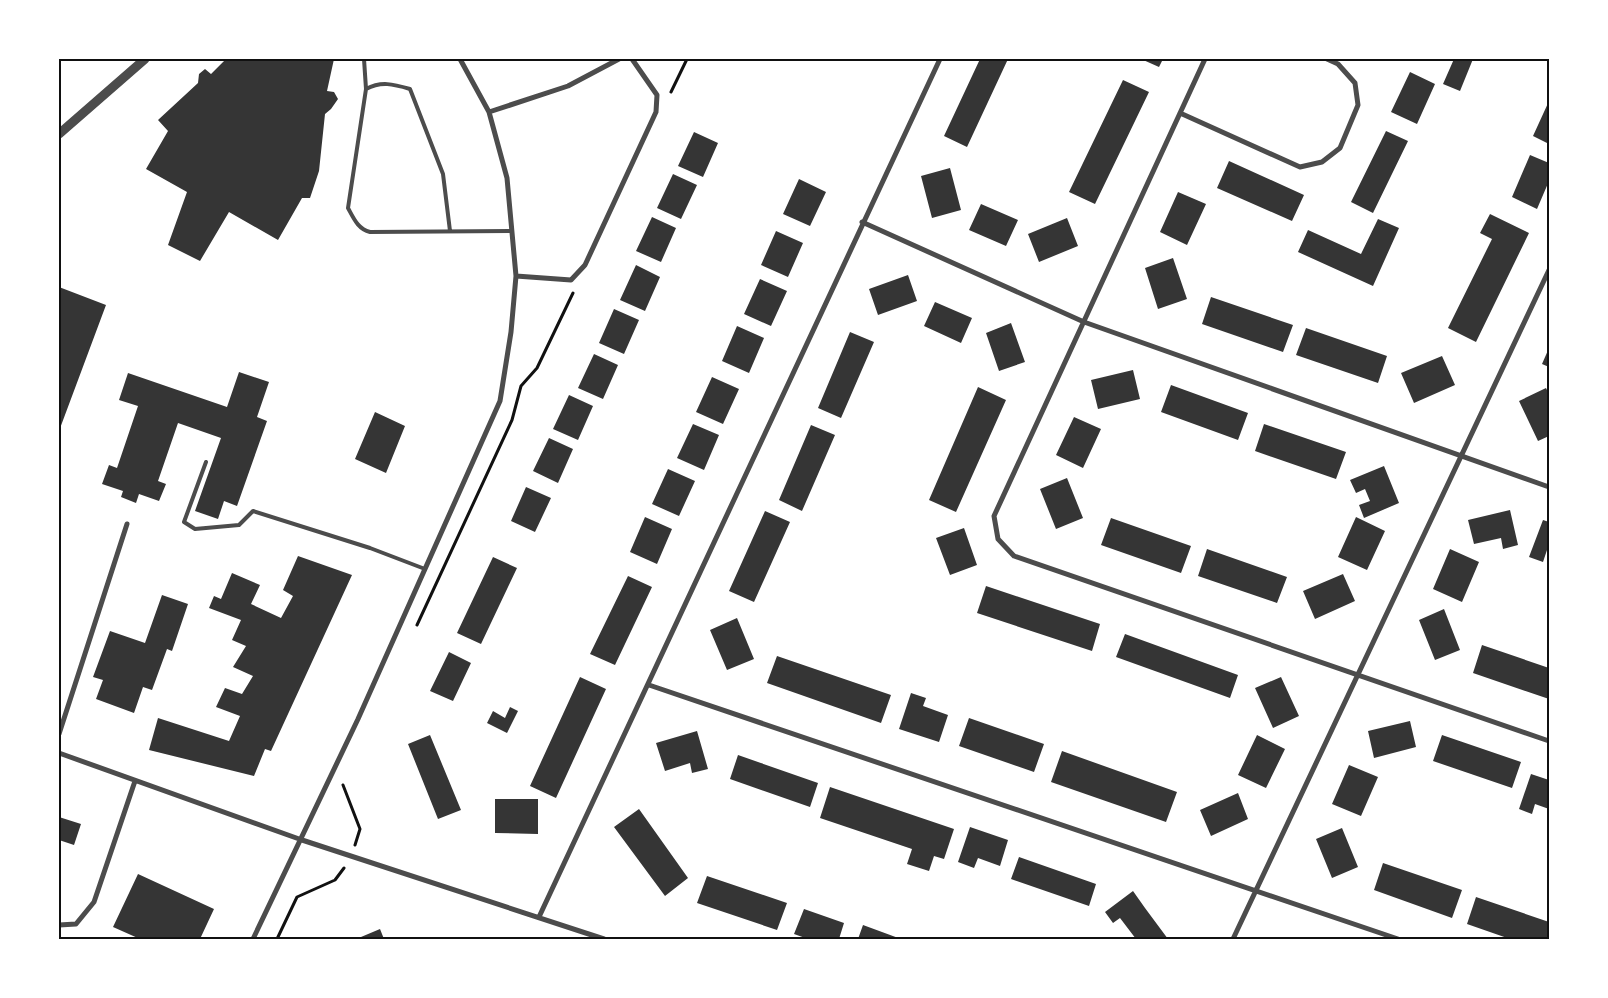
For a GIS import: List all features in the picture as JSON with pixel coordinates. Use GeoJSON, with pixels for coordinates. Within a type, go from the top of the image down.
{"type":"FeatureCollection","features":[{"type":"Feature","properties":{"kind":"street"},"geometry":{"type":"LineString","coordinates":[[59,134],[145,59]]}},
{"type":"Feature","properties":{"kind":"street"},"geometry":{"type":"LineString","coordinates":[[253,939],[302,840],[500,400],[511,332],[516,276],[507,178],[489,112],[460,59]]}},
{"type":"Feature","properties":{"kind":"street"},"geometry":{"type":"LineString","coordinates":[[489,112],[568,86],[619,59]]}},
{"type":"Feature","properties":{"kind":"street"},"geometry":{"type":"LineString","coordinates":[[516,276],[571,280],[584,265],[656,112],[657,95],[632,59]]}},
{"type":"Feature","properties":{"kind":"street"},"geometry":{"type":"LineString","coordinates":[[538,917],[649,685],[862,222],[940,59]]}},
{"type":"Feature","properties":{"kind":"street"},"geometry":{"type":"LineString","coordinates":[[1205,59],[994,516],[998,539],[1014,556],[1549,741]]}},
{"type":"Feature","properties":{"kind":"street"},"geometry":{"type":"LineString","coordinates":[[1180,113],[1300,167],[1322,162],[1340,148],[1358,105],[1355,83],[1338,64],[1327,59]]}},
{"type":"Feature","properties":{"kind":"street"},"geometry":{"type":"LineString","coordinates":[[862,222],[1084,322],[1549,487]]}},
{"type":"Feature","properties":{"kind":"street"},"geometry":{"type":"LineString","coordinates":[[1233,939],[1549,270]]}},
{"type":"Feature","properties":{"kind":"street"},"geometry":{"type":"LineString","coordinates":[[59,734],[127,524]]}},
{"type":"Feature","properties":{"kind":"street"},"geometry":{"type":"LineString","coordinates":[[649,685],[1398,939]]}},
{"type":"Feature","properties":{"kind":"street"},"geometry":{"type":"LineString","coordinates":[[59,753],[302,840],[353,855],[604,939]]}},
{"type":"Feature","properties":{"kind":"street"},"geometry":{"type":"LineString","coordinates":[[59,925],[76,924],[94,902],[135,781]]}},
{"type":"Feature","properties":{"kind":"lane"},"geometry":{"type":"LineString","coordinates":[[364,59],[366,89],[348,208],[357,224],[363,231],[370,232],[511,231]]}},
{"type":"Feature","properties":{"kind":"lane"},"geometry":{"type":"LineString","coordinates":[[366,89],[377,83],[393,84],[410,89],[443,174],[450,232]]}},
{"type":"Feature","properties":{"kind":"lane"},"geometry":{"type":"LineString","coordinates":[[206,462],[184,522],[195,529],[240,525],[253,511],[370,548],[425,569]]}},
{"type":"Feature","properties":{"kind":"path"},"geometry":{"type":"LineString","coordinates":[[668,98],[687,59]]}},
{"type":"Feature","properties":{"kind":"path"},"geometry":{"type":"LineString","coordinates":[[414,632],[512,420],[520,386],[537,368],[575,290]]}},
{"type":"Feature","properties":{"kind":"path"},"geometry":{"type":"LineString","coordinates":[[277,939],[297,897],[335,880],[353,855],[360,828],[343,786],[347,778]]}},
{"type":"Feature","properties":{"kind":"building"},"geometry":{"type":"Polygon","coordinates":[[[226,59],[334,59],[327,91],[334,92],[338,99],[325,114],[319,171],[310,198],[302,198],[278,240],[229,212],[200,261],[168,245],[187,192],[146,169],[168,131],[158,120],[198,83],[199,74],[205,69],[211,74],[226,59]]]}},
{"type":"Feature","properties":{"kind":"building"},"geometry":{"type":"Polygon","coordinates":[[[980,59],[1008,59],[967,147],[944,136],[980,59]]]}},
{"type":"Feature","properties":{"kind":"building"},"geometry":{"type":"Polygon","coordinates":[[[1141,59],[1163,59],[1159,67],[1141,59]]]}},
{"type":"Feature","properties":{"kind":"building"},"geometry":{"type":"Polygon","coordinates":[[[1454,59],[1473,59],[1460,91],[1443,84],[1454,59]]]}},
{"type":"Feature","properties":{"kind":"building"},"geometry":{"type":"Polygon","coordinates":[[[1410,72],[1435,84],[1417,124],[1391,112],[1410,72]]]}},
{"type":"Feature","properties":{"kind":"building"},"geometry":{"type":"Polygon","coordinates":[[[1123,80],[1149,92],[1095,204],[1069,192],[1123,80]]]}},
{"type":"Feature","properties":{"kind":"building"},"geometry":{"type":"Polygon","coordinates":[[[1549,101],[1549,144],[1533,136],[1549,101]]]}},
{"type":"Feature","properties":{"kind":"building"},"geometry":{"type":"Polygon","coordinates":[[[1386,131],[1408,141],[1373,213],[1351,202],[1386,131]]]}},
{"type":"Feature","properties":{"kind":"building"},"geometry":{"type":"Polygon","coordinates":[[[694,132],[718,143],[703,177],[678,166],[694,132]]]}},
{"type":"Feature","properties":{"kind":"building"},"geometry":{"type":"Polygon","coordinates":[[[1530,155],[1549,163],[1549,181],[1537,209],[1512,197],[1530,155]]]}},
{"type":"Feature","properties":{"kind":"building"},"geometry":{"type":"Polygon","coordinates":[[[1229,161],[1304,195],[1292,221],[1217,188],[1229,161]]]}},
{"type":"Feature","properties":{"kind":"building"},"geometry":{"type":"Polygon","coordinates":[[[950,168],[961,210],[932,218],[921,176],[950,168]]]}},
{"type":"Feature","properties":{"kind":"building"},"geometry":{"type":"Polygon","coordinates":[[[673,174],[697,185],[681,219],[657,208],[673,174]]]}},
{"type":"Feature","properties":{"kind":"building"},"geometry":{"type":"Polygon","coordinates":[[[799,179],[826,192],[810,226],[783,214],[799,179]]]}},
{"type":"Feature","properties":{"kind":"building"},"geometry":{"type":"Polygon","coordinates":[[[1178,192],[1206,204],[1187,245],[1160,232],[1178,192]]]}},
{"type":"Feature","properties":{"kind":"building"},"geometry":{"type":"Polygon","coordinates":[[[981,204],[1018,220],[1006,246],[969,230],[981,204]]]}},
{"type":"Feature","properties":{"kind":"building"},"geometry":{"type":"Polygon","coordinates":[[[1490,214],[1529,233],[1476,342],[1448,328],[1492,239],[1480,233],[1490,214]]]}},
{"type":"Feature","properties":{"kind":"building"},"geometry":{"type":"Polygon","coordinates":[[[652,217],[676,228],[661,262],[636,251],[652,217]]]}},
{"type":"Feature","properties":{"kind":"building"},"geometry":{"type":"Polygon","coordinates":[[[1067,218],[1078,246],[1039,262],[1028,234],[1067,218]]]}},
{"type":"Feature","properties":{"kind":"building"},"geometry":{"type":"Polygon","coordinates":[[[1378,219],[1399,228],[1373,286],[1298,252],[1308,230],[1361,254],[1378,219]]]}},
{"type":"Feature","properties":{"kind":"building"},"geometry":{"type":"Polygon","coordinates":[[[776,231],[803,243],[788,277],[761,265],[776,231]]]}},
{"type":"Feature","properties":{"kind":"building"},"geometry":{"type":"Polygon","coordinates":[[[1173,258],[1187,299],[1158,309],[1145,268],[1173,258]]]}},
{"type":"Feature","properties":{"kind":"building"},"geometry":{"type":"Polygon","coordinates":[[[636,265],[660,277],[645,311],[620,300],[636,265]]]}},
{"type":"Feature","properties":{"kind":"building"},"geometry":{"type":"Polygon","coordinates":[[[908,275],[917,301],[878,315],[869,289],[908,275]]]}},
{"type":"Feature","properties":{"kind":"building"},"geometry":{"type":"Polygon","coordinates":[[[760,279],[787,291],[771,326],[744,314],[760,279]]]}},
{"type":"Feature","properties":{"kind":"building"},"geometry":{"type":"Polygon","coordinates":[[[59,287],[106,305],[59,431],[59,287]]]}},
{"type":"Feature","properties":{"kind":"building"},"geometry":{"type":"Polygon","coordinates":[[[1211,297],[1293,325],[1283,352],[1202,324],[1211,297]]]}},
{"type":"Feature","properties":{"kind":"building"},"geometry":{"type":"Polygon","coordinates":[[[935,302],[972,318],[961,343],[924,326],[935,302]]]}},
{"type":"Feature","properties":{"kind":"building"},"geometry":{"type":"Polygon","coordinates":[[[614,309],[639,320],[624,354],[599,343],[614,309]]]}},
{"type":"Feature","properties":{"kind":"building"},"geometry":{"type":"Polygon","coordinates":[[[1011,323],[1025,362],[999,371],[986,333],[1011,323]]]}},
{"type":"Feature","properties":{"kind":"building"},"geometry":{"type":"Polygon","coordinates":[[[737,326],[764,338],[749,373],[722,361],[737,326]]]}},
{"type":"Feature","properties":{"kind":"building"},"geometry":{"type":"Polygon","coordinates":[[[1306,328],[1387,356],[1378,383],[1296,355],[1306,328]]]}},
{"type":"Feature","properties":{"kind":"building"},"geometry":{"type":"Polygon","coordinates":[[[850,332],[874,342],[841,418],[818,408],[850,332]]]}},
{"type":"Feature","properties":{"kind":"building"},"geometry":{"type":"Polygon","coordinates":[[[1549,348],[1549,367],[1542,364],[1549,348]]]}},
{"type":"Feature","properties":{"kind":"building"},"geometry":{"type":"Polygon","coordinates":[[[594,354],[618,365],[603,399],[578,388],[594,354]]]}},
{"type":"Feature","properties":{"kind":"building"},"geometry":{"type":"Polygon","coordinates":[[[1442,356],[1455,385],[1414,403],[1401,373],[1442,356]]]}},
{"type":"Feature","properties":{"kind":"building"},"geometry":{"type":"Polygon","coordinates":[[[1133,370],[1140,399],[1098,409],[1091,380],[1133,370]]]}},
{"type":"Feature","properties":{"kind":"building"},"geometry":{"type":"Polygon","coordinates":[[[239,372],[269,382],[257,417],[267,421],[237,506],[224,501],[218,519],[195,511],[221,438],[178,423],[158,481],[166,484],[159,501],[139,494],[136,503],[121,497],[123,491],[102,484],[109,465],[117,468],[138,406],[119,400],[128,373],[227,407],[239,372]]]}},
{"type":"Feature","properties":{"kind":"building"},"geometry":{"type":"Polygon","coordinates":[[[712,377],[739,389],[723,424],[696,412],[712,377]]]}},
{"type":"Feature","properties":{"kind":"building"},"geometry":{"type":"Polygon","coordinates":[[[1171,385],[1248,413],[1238,440],[1161,412],[1171,385]]]}},
{"type":"Feature","properties":{"kind":"building"},"geometry":{"type":"Polygon","coordinates":[[[978,387],[1006,400],[956,512],[929,500],[978,387]]]}},
{"type":"Feature","properties":{"kind":"building"},"geometry":{"type":"Polygon","coordinates":[[[1546,388],[1549,394],[1549,436],[1538,441],[1519,401],[1546,388]]]}},
{"type":"Feature","properties":{"kind":"building"},"geometry":{"type":"Polygon","coordinates":[[[569,395],[593,406],[578,440],[553,429],[569,395]]]}},
{"type":"Feature","properties":{"kind":"building"},"geometry":{"type":"Polygon","coordinates":[[[375,412],[405,426],[386,473],[355,459],[375,412]]]}},
{"type":"Feature","properties":{"kind":"building"},"geometry":{"type":"Polygon","coordinates":[[[1074,417],[1101,429],[1083,468],[1056,455],[1074,417]]]}},
{"type":"Feature","properties":{"kind":"building"},"geometry":{"type":"Polygon","coordinates":[[[693,424],[719,435],[704,470],[677,458],[693,424]]]}},
{"type":"Feature","properties":{"kind":"building"},"geometry":{"type":"Polygon","coordinates":[[[1264,424],[1346,452],[1336,479],[1255,451],[1264,424]]]}},
{"type":"Feature","properties":{"kind":"building"},"geometry":{"type":"Polygon","coordinates":[[[811,425],[835,435],[802,511],[779,500],[811,425]]]}},
{"type":"Feature","properties":{"kind":"building"},"geometry":{"type":"Polygon","coordinates":[[[549,438],[573,449],[558,483],[533,471],[549,438]]]}},
{"type":"Feature","properties":{"kind":"building"},"geometry":{"type":"Polygon","coordinates":[[[1384,466],[1399,503],[1364,518],[1359,505],[1370,501],[1365,489],[1356,493],[1350,480],[1384,466]]]}},
{"type":"Feature","properties":{"kind":"building"},"geometry":{"type":"Polygon","coordinates":[[[668,469],[695,481],[679,516],[652,504],[668,469]]]}},
{"type":"Feature","properties":{"kind":"building"},"geometry":{"type":"Polygon","coordinates":[[[1067,478],[1083,518],[1056,529],[1040,489],[1067,478]]]}},
{"type":"Feature","properties":{"kind":"building"},"geometry":{"type":"Polygon","coordinates":[[[526,487],[551,498],[535,532],[511,521],[526,487]]]}},
{"type":"Feature","properties":{"kind":"building"},"geometry":{"type":"Polygon","coordinates":[[[1510,510],[1518,545],[1503,549],[1501,538],[1474,544],[1468,520],[1510,510]]]}},
{"type":"Feature","properties":{"kind":"building"},"geometry":{"type":"Polygon","coordinates":[[[765,511],[790,522],[754,602],[729,591],[765,511]]]}},
{"type":"Feature","properties":{"kind":"building"},"geometry":{"type":"Polygon","coordinates":[[[645,517],[672,529],[657,564],[630,552],[645,517]]]}},
{"type":"Feature","properties":{"kind":"building"},"geometry":{"type":"Polygon","coordinates":[[[1356,517],[1385,531],[1367,570],[1338,557],[1356,517]]]}},
{"type":"Feature","properties":{"kind":"building"},"geometry":{"type":"Polygon","coordinates":[[[1111,518],[1191,546],[1181,573],[1101,545],[1111,518]]]}},
{"type":"Feature","properties":{"kind":"building"},"geometry":{"type":"Polygon","coordinates":[[[1543,520],[1549,522],[1549,550],[1547,550],[1543,562],[1529,557],[1543,520]]]}},
{"type":"Feature","properties":{"kind":"building"},"geometry":{"type":"Polygon","coordinates":[[[964,528],[977,565],[950,575],[936,538],[964,528]]]}},
{"type":"Feature","properties":{"kind":"building"},"geometry":{"type":"Polygon","coordinates":[[[1207,549],[1287,577],[1277,603],[1198,576],[1207,549]]]}},
{"type":"Feature","properties":{"kind":"building"},"geometry":{"type":"Polygon","coordinates":[[[1450,549],[1479,562],[1462,602],[1433,589],[1450,549]]]}},
{"type":"Feature","properties":{"kind":"building"},"geometry":{"type":"Polygon","coordinates":[[[298,556],[352,575],[271,751],[265,749],[254,776],[149,750],[158,718],[229,741],[240,716],[216,707],[225,688],[242,694],[253,676],[233,667],[246,646],[232,640],[241,620],[209,608],[214,596],[221,599],[232,573],[260,585],[251,604],[281,618],[293,596],[283,590],[298,556]]]}},
{"type":"Feature","properties":{"kind":"building"},"geometry":{"type":"Polygon","coordinates":[[[493,557],[517,568],[481,644],[457,633],[493,557]]]}},
{"type":"Feature","properties":{"kind":"building"},"geometry":{"type":"Polygon","coordinates":[[[1343,574],[1355,601],[1315,619],[1303,591],[1343,574]]]}},
{"type":"Feature","properties":{"kind":"building"},"geometry":{"type":"Polygon","coordinates":[[[628,576],[652,587],[615,665],[590,654],[628,576]]]}},
{"type":"Feature","properties":{"kind":"building"},"geometry":{"type":"Polygon","coordinates":[[[986,586],[1100,624],[1092,651],[977,613],[986,586]]]}},
{"type":"Feature","properties":{"kind":"building"},"geometry":{"type":"Polygon","coordinates":[[[162,595],[188,604],[172,651],[167,649],[152,690],[143,687],[134,713],[96,699],[103,680],[93,677],[110,631],[145,643],[162,595]]]}},
{"type":"Feature","properties":{"kind":"building"},"geometry":{"type":"Polygon","coordinates":[[[1444,609],[1460,650],[1435,660],[1419,620],[1444,609]]]}},
{"type":"Feature","properties":{"kind":"building"},"geometry":{"type":"Polygon","coordinates":[[[737,618],[754,659],[727,670],[710,630],[737,618]]]}},
{"type":"Feature","properties":{"kind":"building"},"geometry":{"type":"Polygon","coordinates":[[[1125,634],[1238,675],[1230,698],[1116,657],[1125,634]]]}},
{"type":"Feature","properties":{"kind":"building"},"geometry":{"type":"Polygon","coordinates":[[[1482,645],[1549,668],[1549,699],[1473,673],[1482,645]]]}},
{"type":"Feature","properties":{"kind":"building"},"geometry":{"type":"Polygon","coordinates":[[[449,652],[471,663],[453,701],[430,691],[449,652]]]}},
{"type":"Feature","properties":{"kind":"building"},"geometry":{"type":"Polygon","coordinates":[[[777,656],[891,695],[881,723],[767,683],[777,656]]]}},
{"type":"Feature","properties":{"kind":"building"},"geometry":{"type":"Polygon","coordinates":[[[580,677],[606,689],[556,798],[530,786],[580,677]]]}},
{"type":"Feature","properties":{"kind":"building"},"geometry":{"type":"Polygon","coordinates":[[[1281,677],[1299,716],[1273,728],[1255,688],[1281,677]]]}},
{"type":"Feature","properties":{"kind":"building"},"geometry":{"type":"Polygon","coordinates":[[[911,693],[926,698],[923,706],[948,715],[939,742],[899,729],[911,693]]]}},
{"type":"Feature","properties":{"kind":"building"},"geometry":{"type":"Polygon","coordinates":[[[510,707],[518,711],[507,733],[487,723],[493,711],[505,718],[510,707]]]}},
{"type":"Feature","properties":{"kind":"building"},"geometry":{"type":"Polygon","coordinates":[[[969,718],[1044,744],[1034,772],[959,746],[969,718]]]}},
{"type":"Feature","properties":{"kind":"building"},"geometry":{"type":"Polygon","coordinates":[[[1410,721],[1416,747],[1374,758],[1368,731],[1410,721]]]}},
{"type":"Feature","properties":{"kind":"building"},"geometry":{"type":"Polygon","coordinates":[[[697,731],[708,769],[692,773],[690,763],[665,771],[656,743],[697,731]]]}},
{"type":"Feature","properties":{"kind":"building"},"geometry":{"type":"Polygon","coordinates":[[[430,735],[461,810],[438,819],[408,744],[430,735]]]}},
{"type":"Feature","properties":{"kind":"building"},"geometry":{"type":"Polygon","coordinates":[[[1257,735],[1285,749],[1266,788],[1238,775],[1257,735]]]}},
{"type":"Feature","properties":{"kind":"building"},"geometry":{"type":"Polygon","coordinates":[[[1442,735],[1521,762],[1512,788],[1433,761],[1442,735]]]}},
{"type":"Feature","properties":{"kind":"building"},"geometry":{"type":"Polygon","coordinates":[[[1062,751],[1177,792],[1166,822],[1051,782],[1062,751]]]}},
{"type":"Feature","properties":{"kind":"building"},"geometry":{"type":"Polygon","coordinates":[[[738,755],[818,783],[810,807],[730,779],[738,755]]]}},
{"type":"Feature","properties":{"kind":"building"},"geometry":{"type":"Polygon","coordinates":[[[1349,765],[1378,777],[1361,816],[1332,804],[1349,765]]]}},
{"type":"Feature","properties":{"kind":"building"},"geometry":{"type":"Polygon","coordinates":[[[1531,774],[1549,780],[1549,809],[1535,804],[1532,814],[1519,809],[1531,774]]]}},
{"type":"Feature","properties":{"kind":"building"},"geometry":{"type":"Polygon","coordinates":[[[830,787],[954,829],[944,859],[934,856],[929,871],[907,864],[912,849],[820,818],[830,787]]]}},
{"type":"Feature","properties":{"kind":"building"},"geometry":{"type":"Polygon","coordinates":[[[1238,793],[1248,819],[1211,836],[1200,810],[1238,793]]]}},
{"type":"Feature","properties":{"kind":"building"},"geometry":{"type":"Polygon","coordinates":[[[495,799],[538,799],[538,834],[495,833],[495,799]]]}},
{"type":"Feature","properties":{"kind":"building"},"geometry":{"type":"Polygon","coordinates":[[[639,809],[688,878],[665,896],[614,827],[639,809]]]}},
{"type":"Feature","properties":{"kind":"building"},"geometry":{"type":"Polygon","coordinates":[[[59,817],[81,824],[74,845],[59,840],[59,817]]]}},
{"type":"Feature","properties":{"kind":"building"},"geometry":{"type":"Polygon","coordinates":[[[970,827],[1008,840],[1000,866],[978,858],[974,868],[958,862],[970,827]]]}},
{"type":"Feature","properties":{"kind":"building"},"geometry":{"type":"Polygon","coordinates":[[[1342,828],[1358,867],[1332,878],[1316,839],[1342,828]]]}},
{"type":"Feature","properties":{"kind":"building"},"geometry":{"type":"Polygon","coordinates":[[[1019,857],[1096,884],[1089,906],[1011,879],[1019,857]]]}},
{"type":"Feature","properties":{"kind":"building"},"geometry":{"type":"Polygon","coordinates":[[[1383,863],[1462,890],[1452,918],[1374,890],[1383,863]]]}},
{"type":"Feature","properties":{"kind":"building"},"geometry":{"type":"Polygon","coordinates":[[[138,874],[214,909],[200,939],[140,939],[113,927],[138,874]]]}},
{"type":"Feature","properties":{"kind":"building"},"geometry":{"type":"Polygon","coordinates":[[[707,876],[787,903],[777,930],[697,903],[707,876]]]}},
{"type":"Feature","properties":{"kind":"building"},"geometry":{"type":"Polygon","coordinates":[[[1133,891],[1168,939],[1136,939],[1120,918],[1113,923],[1105,912],[1133,891]]]}},
{"type":"Feature","properties":{"kind":"building"},"geometry":{"type":"Polygon","coordinates":[[[1476,897],[1549,922],[1549,939],[1510,939],[1467,924],[1476,897]]]}},
{"type":"Feature","properties":{"kind":"building"},"geometry":{"type":"Polygon","coordinates":[[[804,909],[844,923],[839,939],[808,939],[794,934],[804,909]]]}},
{"type":"Feature","properties":{"kind":"building"},"geometry":{"type":"Polygon","coordinates":[[[863,925],[901,939],[858,939],[863,925]]]}},
{"type":"Feature","properties":{"kind":"building"},"geometry":{"type":"Polygon","coordinates":[[[380,929],[384,939],[356,939],[361,937],[380,929]]]}}]}
